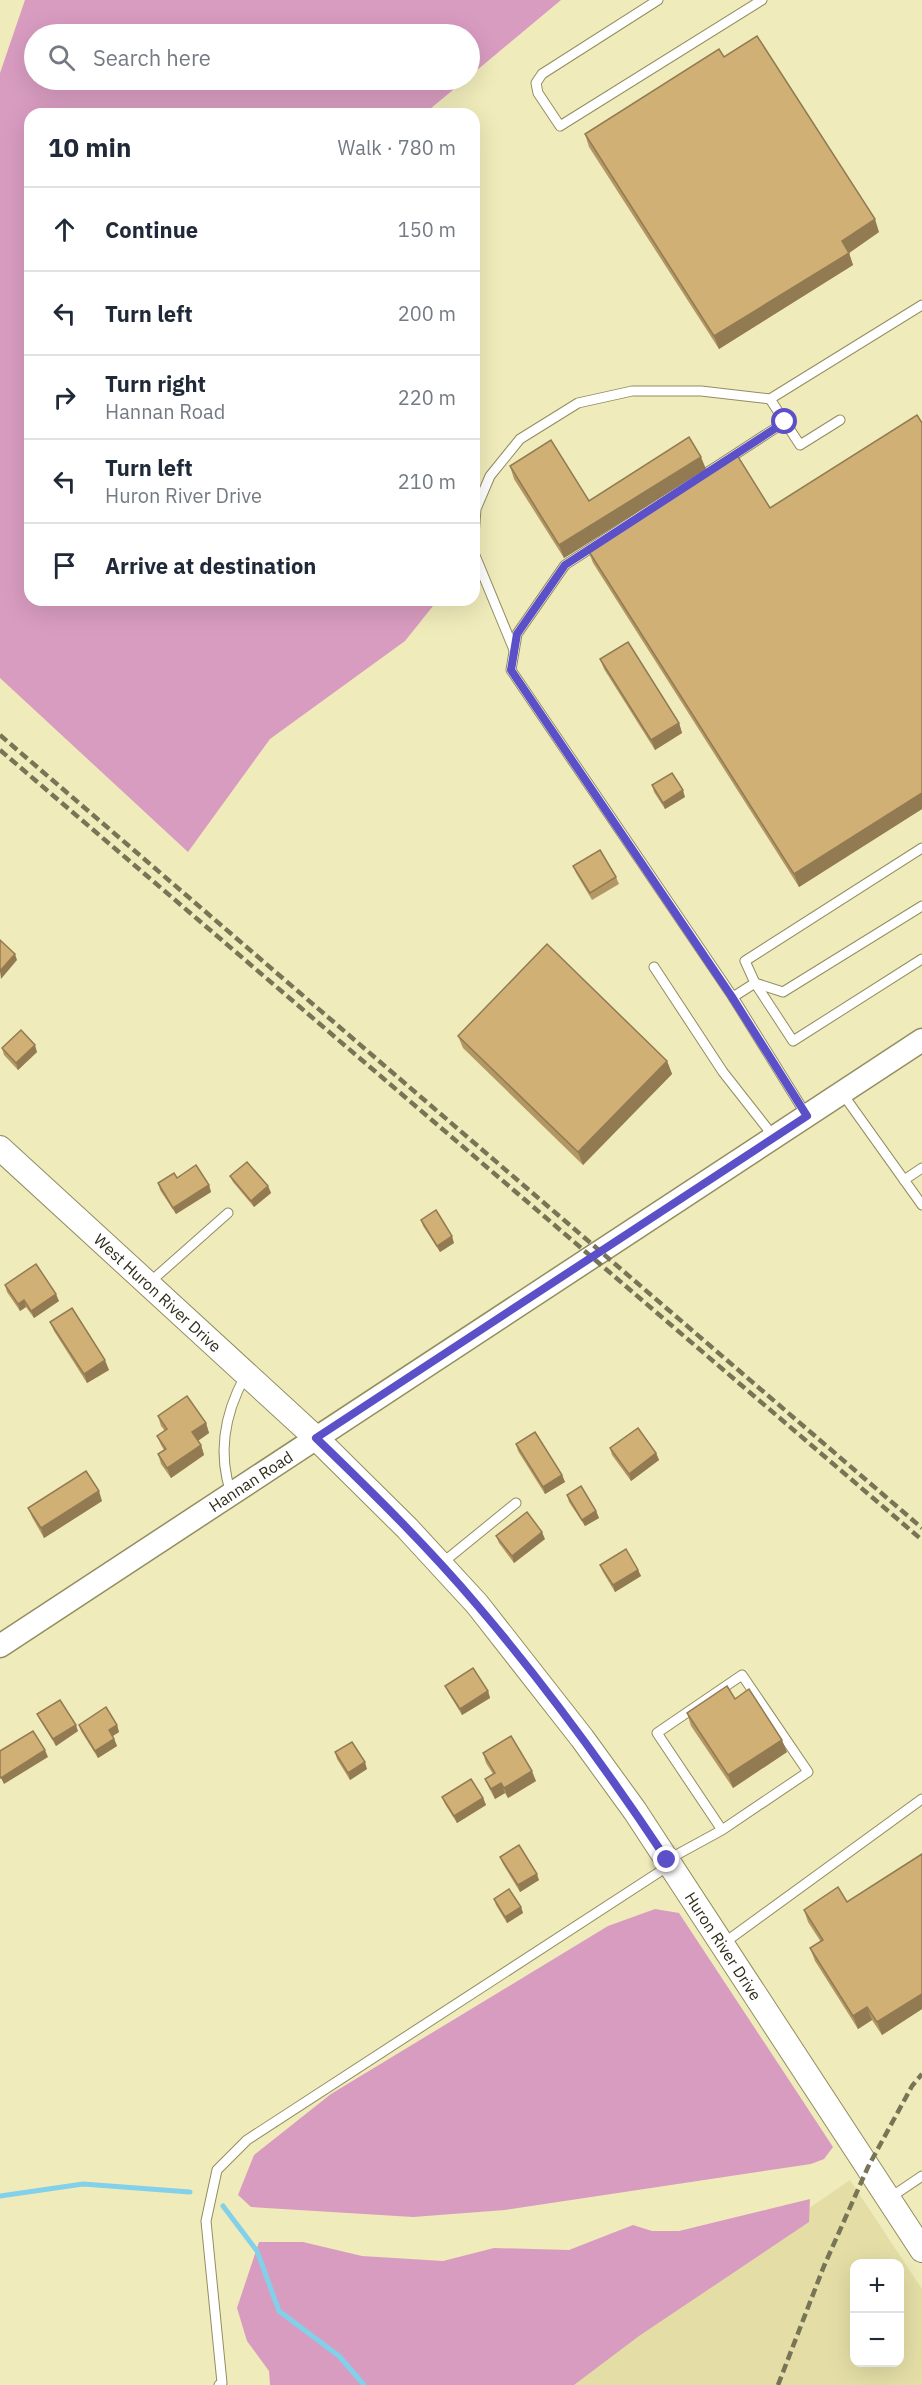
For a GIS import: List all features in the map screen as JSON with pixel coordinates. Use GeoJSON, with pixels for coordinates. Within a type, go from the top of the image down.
{"type":"FeatureCollection","features":[{"type":"Feature","properties":{"kind":"main road","name":"West Huron River Drive"},"geometry":{"type":"LineString","coordinates":[[0,1148],[316,1438]]}},
{"type":"Feature","properties":{"kind":"main road","name":"Huron River Drive"},"geometry":{"type":"LineString","coordinates":[[316,1438],[441,1564],[512,1647],[582,1738],[668,1862],[922,2250]]}},
{"type":"Feature","properties":{"kind":"street","name":"Hannan Road"},"geometry":{"type":"LineString","coordinates":[[0,1646],[922,1040]]}},
{"type":"Feature","properties":{"kind":"lane"},"geometry":{"type":"LineString","coordinates":[[658,0],[542,74],[536,83],[538,93],[560,126],[762,0]]}},
{"type":"Feature","properties":{"kind":"lane"},"geometry":{"type":"LineString","coordinates":[[480,500],[490,476],[520,439],[578,403],[632,392],[701,391],[770,399],[922,305]]}},
{"type":"Feature","properties":{"kind":"lane"},"geometry":{"type":"LineString","coordinates":[[770,399],[800,445],[840,420]]}},
{"type":"Feature","properties":{"kind":"lane"},"geometry":{"type":"LineString","coordinates":[[785,422],[565,565],[517,634],[511,670],[732,997],[807,1116]]}},
{"type":"Feature","properties":{"kind":"lane"},"geometry":{"type":"LineString","coordinates":[[480,567],[515,651]]}},
{"type":"Feature","properties":{"kind":"lane"},"geometry":{"type":"LineString","coordinates":[[922,848],[745,961],[755,983],[793,1041],[922,959]]}},
{"type":"Feature","properties":{"kind":"lane"},"geometry":{"type":"LineString","coordinates":[[732,997],[755,983],[783,992],[922,906]]}},
{"type":"Feature","properties":{"kind":"lane"},"geometry":{"type":"LineString","coordinates":[[654,967],[723,1072],[774,1137]]}},
{"type":"Feature","properties":{"kind":"lane"},"geometry":{"type":"LineString","coordinates":[[842,1093],[922,1205]]}},
{"type":"Feature","properties":{"kind":"lane"},"geometry":{"type":"LineString","coordinates":[[904,1180],[922,1168]]}},
{"type":"Feature","properties":{"kind":"lane"},"geometry":{"type":"LineString","coordinates":[[149,1283],[228,1213]]}},
{"type":"Feature","properties":{"kind":"lane"},"geometry":{"type":"LineString","coordinates":[[231,1493],[225,1474],[224,1443],[228,1413],[246,1374]]}},
{"type":"Feature","properties":{"kind":"lane"},"geometry":{"type":"LineString","coordinates":[[441,1564],[516,1503]]}},
{"type":"Feature","properties":{"kind":"lane"},"geometry":{"type":"LineString","coordinates":[[219,2385],[222,2383],[206,2221],[217,2170],[247,2140],[668,1862],[689,1845],[722,1830],[808,1772],[742,1675],[657,1733],[722,1830]]}},
{"type":"Feature","properties":{"kind":"lane"},"geometry":{"type":"LineString","coordinates":[[722,1945],[922,1799]]}},
{"type":"Feature","properties":{"kind":"lane"},"geometry":{"type":"LineString","coordinates":[[888,2199],[922,2176]]}},
{"type":"Feature","properties":{"kind":"shaded area"},"geometry":{"type":"Polygon","coordinates":[[[25,0],[561,0],[480,68],[480,24],[24,24],[24,90],[453,90],[431,108],[24,108],[24,606],[433,606],[405,641],[270,739],[188,852],[0,678],[0,73],[25,0]]]}},
{"type":"Feature","properties":{"kind":"shaded area"},"geometry":{"type":"Polygon","coordinates":[[[655,1909],[679,1913],[833,2147],[824,2159],[811,2164],[505,2210],[413,2217],[251,2207],[238,2195],[254,2155],[331,2094],[608,1926],[655,1909]]]}},
{"type":"Feature","properties":{"kind":"shaded area"},"geometry":{"type":"Polygon","coordinates":[[[850,2180],[902,2259],[850,2259],[850,2367],[904,2367],[904,2262],[922,2289],[922,2385],[552,2385],[850,2180]]]}},
{"type":"Feature","properties":{"kind":"shaded area"},"geometry":{"type":"Polygon","coordinates":[[[810,2199],[809,2222],[639,2336],[574,2385],[270,2385],[269,2371],[247,2341],[237,2308],[259,2242],[303,2242],[362,2256],[443,2261],[494,2248],[569,2250],[633,2225],[652,2231],[679,2231],[810,2199]]]}},
{"type":"Feature","properties":{"kind":"building"},"geometry":{"type":"Polygon","coordinates":[[[757,36],[875,219],[842,241],[849,253],[714,336],[585,134],[719,49],[724,57],[757,36]]]}},
{"type":"Feature","properties":{"kind":"building"},"geometry":{"type":"Polygon","coordinates":[[[917,415],[922,423],[922,793],[794,874],[588,550],[737,455],[770,508],[917,415]]]}},
{"type":"Feature","properties":{"kind":"building"},"geometry":{"type":"Polygon","coordinates":[[[689,437],[701,457],[559,545],[510,466],[551,440],[589,501],[689,437]]]}},
{"type":"Feature","properties":{"kind":"building"},"geometry":{"type":"Polygon","coordinates":[[[628,642],[679,723],[651,740],[600,659],[628,642]]]}},
{"type":"Feature","properties":{"kind":"building"},"geometry":{"type":"Polygon","coordinates":[[[672,773],[683,790],[663,803],[652,785],[672,773]]]}},
{"type":"Feature","properties":{"kind":"building"},"geometry":{"type":"Polygon","coordinates":[[[600,850],[616,877],[590,893],[573,866],[600,850]]]}},
{"type":"Feature","properties":{"kind":"building"},"geometry":{"type":"Polygon","coordinates":[[[0,940],[15,954],[0,971],[0,940]]]}},
{"type":"Feature","properties":{"kind":"building"},"geometry":{"type":"Polygon","coordinates":[[[547,944],[667,1061],[578,1152],[458,1036],[547,944]]]}},
{"type":"Feature","properties":{"kind":"building"},"geometry":{"type":"Polygon","coordinates":[[[21,1030],[35,1045],[16,1063],[2,1048],[21,1030]]]}},
{"type":"Feature","properties":{"kind":"building"},"geometry":{"type":"Polygon","coordinates":[[[247,1162],[268,1186],[251,1201],[230,1176],[247,1162]]]}},
{"type":"Feature","properties":{"kind":"building"},"geometry":{"type":"Polygon","coordinates":[[[196,1165],[209,1185],[173,1208],[158,1183],[174,1173],[177,1178],[196,1165]]]}},
{"type":"Feature","properties":{"kind":"building"},"geometry":{"type":"Polygon","coordinates":[[[436,1210],[452,1236],[437,1246],[421,1220],[436,1210]]]}},
{"type":"Feature","properties":{"kind":"building"},"geometry":{"type":"Polygon","coordinates":[[[36,1264],[56,1294],[31,1311],[24,1300],[18,1304],[5,1285],[36,1264]]]}},
{"type":"Feature","properties":{"kind":"building"},"geometry":{"type":"Polygon","coordinates":[[[72,1308],[105,1360],[84,1374],[50,1322],[72,1308]]]}},
{"type":"Feature","properties":{"kind":"building"},"geometry":{"type":"Polygon","coordinates":[[[187,1396],[206,1423],[192,1432],[201,1445],[167,1468],[158,1454],[166,1449],[157,1436],[167,1429],[158,1416],[187,1396]]]}},
{"type":"Feature","properties":{"kind":"building"},"geometry":{"type":"Polygon","coordinates":[[[638,1428],[656,1453],[629,1474],[610,1448],[638,1428]]]}},
{"type":"Feature","properties":{"kind":"building"},"geometry":{"type":"Polygon","coordinates":[[[535,1432],[562,1475],[543,1487],[516,1444],[535,1432]]]}},
{"type":"Feature","properties":{"kind":"building"},"geometry":{"type":"Polygon","coordinates":[[[86,1471],[99,1491],[41,1528],[28,1508],[86,1471]]]}},
{"type":"Feature","properties":{"kind":"building"},"geometry":{"type":"Polygon","coordinates":[[[581,1486],[596,1511],[582,1520],[567,1495],[581,1486]]]}},
{"type":"Feature","properties":{"kind":"building"},"geometry":{"type":"Polygon","coordinates":[[[527,1512],[542,1532],[512,1556],[496,1536],[527,1512]]]}},
{"type":"Feature","properties":{"kind":"building"},"geometry":{"type":"Polygon","coordinates":[[[626,1549],[638,1570],[613,1585],[600,1565],[626,1549]]]}},
{"type":"Feature","properties":{"kind":"building"},"geometry":{"type":"Polygon","coordinates":[[[473,1668],[488,1691],[460,1709],[445,1686],[473,1668]]]}},
{"type":"Feature","properties":{"kind":"building"},"geometry":{"type":"Polygon","coordinates":[[[727,1686],[735,1699],[749,1689],[782,1740],[728,1775],[687,1713],[727,1686]]]}},
{"type":"Feature","properties":{"kind":"building"},"geometry":{"type":"Polygon","coordinates":[[[60,1700],[76,1725],[53,1739],[37,1714],[60,1700]]]}},
{"type":"Feature","properties":{"kind":"building"},"geometry":{"type":"Polygon","coordinates":[[[106,1707],[117,1725],[109,1730],[114,1739],[95,1751],[79,1725],[106,1707]]]}},
{"type":"Feature","properties":{"kind":"building"},"geometry":{"type":"Polygon","coordinates":[[[33,1731],[45,1750],[1,1778],[0,1751],[33,1731]]]}},
{"type":"Feature","properties":{"kind":"building"},"geometry":{"type":"Polygon","coordinates":[[[511,1736],[532,1771],[504,1788],[501,1783],[491,1789],[485,1779],[495,1773],[483,1753],[511,1736]]]}},
{"type":"Feature","properties":{"kind":"building"},"geometry":{"type":"Polygon","coordinates":[[[352,1742],[365,1762],[348,1773],[335,1752],[352,1742]]]}},
{"type":"Feature","properties":{"kind":"building"},"geometry":{"type":"Polygon","coordinates":[[[471,1779],[483,1798],[454,1816],[442,1797],[471,1779]]]}},
{"type":"Feature","properties":{"kind":"building"},"geometry":{"type":"Polygon","coordinates":[[[519,1845],[537,1874],[518,1885],[500,1857],[519,1845]]]}},
{"type":"Feature","properties":{"kind":"building"},"geometry":{"type":"Polygon","coordinates":[[[922,1854],[922,1994],[877,2022],[867,2007],[853,2016],[810,1948],[823,1940],[804,1910],[838,1887],[847,1902],[922,1854]]]}},
{"type":"Feature","properties":{"kind":"building"},"geometry":{"type":"Polygon","coordinates":[[[509,1889],[521,1907],[505,1917],[494,1899],[509,1889]]]}},
{"type":"Feature","properties":{"kind":"waterway"},"geometry":{"type":"LineString","coordinates":[[0,2196],[83,2184],[190,2192]]}},
{"type":"Feature","properties":{"kind":"waterway"},"geometry":{"type":"LineString","coordinates":[[223,2206],[257,2251],[279,2311],[339,2356],[364,2385]]}},
{"type":"Feature","properties":{"kind":"railway"},"geometry":{"type":"LineString","coordinates":[[0,735],[922,1528]]}},
{"type":"Feature","properties":{"kind":"railway"},"geometry":{"type":"LineString","coordinates":[[0,750],[922,1540]]}},
{"type":"Feature","properties":{"kind":"railway"},"geometry":{"type":"LineString","coordinates":[[778,2385],[824,2266],[868,2167],[912,2086],[922,2074]]}},
{"type":"Feature","properties":{"kind":"route"},"geometry":{"type":"LineString","coordinates":[[667,1860],[582,1738],[477,1604],[407,1528],[316,1438],[807,1116],[732,997],[511,670],[517,634],[565,565],[785,422]]}}]}
